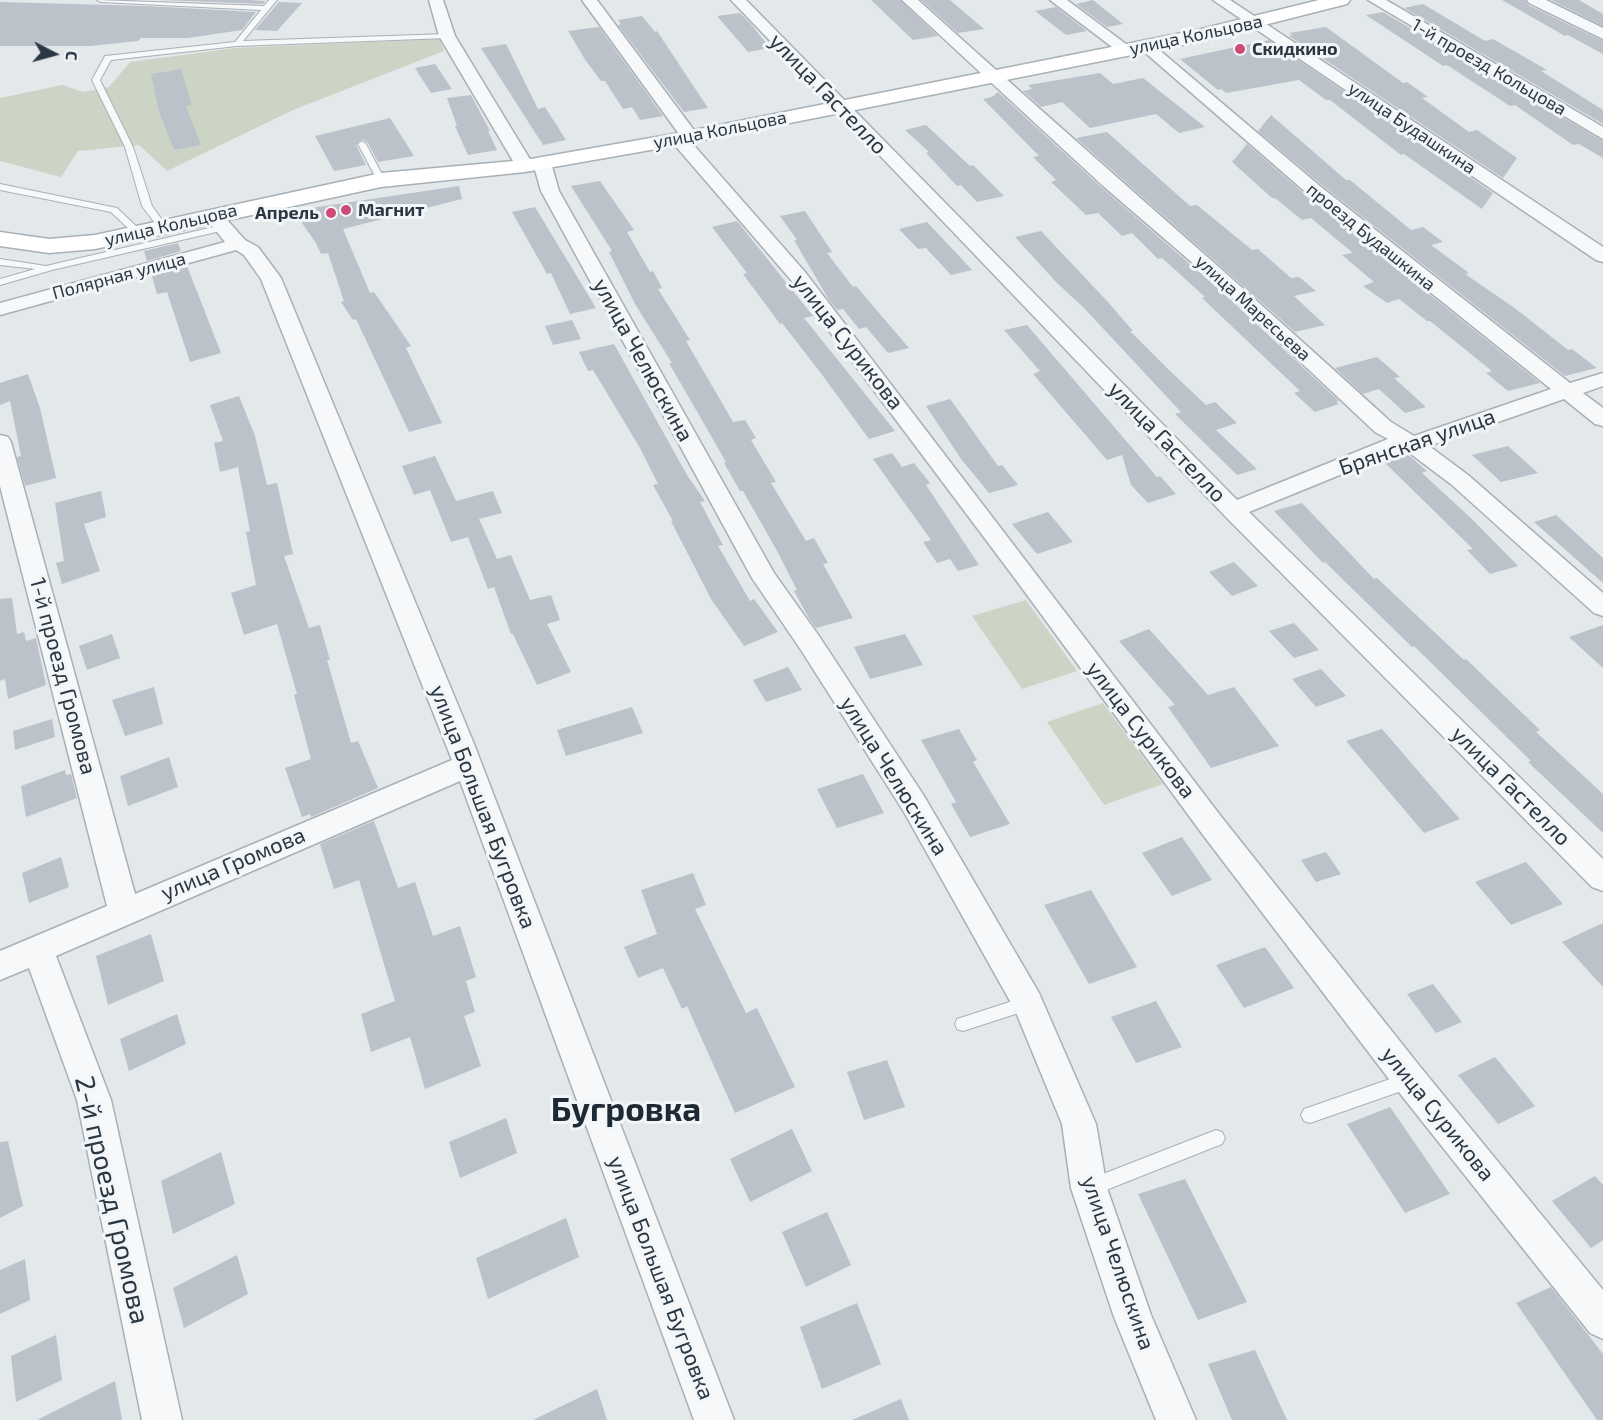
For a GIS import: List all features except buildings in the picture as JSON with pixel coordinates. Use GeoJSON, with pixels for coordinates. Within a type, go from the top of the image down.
{"type":"FeatureCollection","features":[{"type":"Feature","properties":{"kind":"street","name":"улица Челюскина"},"geometry":{"type":"LineString","coordinates":[[436,0],[447,36],[534,164],[764,578],[810,643],[914,804],[1028,1003],[1079,1124],[1089,1188],[1133,1317],[1176,1420]]}},
{"type":"Feature","properties":{"kind":"street","name":"улица Сурикова"},"geometry":{"type":"LineString","coordinates":[[589,0],[685,138],[798,276],[1036,588],[1213,827],[1410,1080],[1603,1320]]}},
{"type":"Feature","properties":{"kind":"street","name":"улица Гастелло"},"geometry":{"type":"LineString","coordinates":[[738,0],[838,106],[1233,510],[1603,878]]}},
{"type":"Feature","properties":{"kind":"street","name":"улица Маресьева"},"geometry":{"type":"LineString","coordinates":[[909,0],[1108,180],[1232,286],[1383,427],[1413,444],[1460,480],[1603,607]]}},
{"type":"Feature","properties":{"kind":"street"},"geometry":{"type":"LineString","coordinates":[[1057,0],[1126,50]]}},
{"type":"Feature","properties":{"kind":"street","name":"улица Будашкина"},"geometry":{"type":"LineString","coordinates":[[1221,0],[1603,256]]}},
{"type":"Feature","properties":{"kind":"street","name":"улица Кольцова"},"geometry":{"type":"LineString","coordinates":[[0,239],[49,246],[95,242],[163,228],[224,229],[381,180],[534,164],[685,138],[1146,46],[1254,23],[1341,0]]}},
{"type":"Feature","properties":{"kind":"street","name":"1-й проезд Кольцова"},"geometry":{"type":"LineString","coordinates":[[1375,0],[1603,134]]}},
{"type":"Feature","properties":{"kind":"street"},"geometry":{"type":"LineString","coordinates":[[1534,0],[1603,34]]}},
{"type":"Feature","properties":{"kind":"street","name":"проезд Будашкина"},"geometry":{"type":"LineString","coordinates":[[1146,46],[1315,191],[1603,419]]}},
{"type":"Feature","properties":{"kind":"street","name":"Полярная улица"},"geometry":{"type":"LineString","coordinates":[[0,309],[224,229]]}},
{"type":"Feature","properties":{"kind":"street","name":"улица Большая Бугровка"},"geometry":{"type":"LineString","coordinates":[[224,229],[251,251],[272,278],[468,765],[714,1420]]}},
{"type":"Feature","properties":{"kind":"street","name":"Брянская улица"},"geometry":{"type":"LineString","coordinates":[[1233,510],[1393,445],[1413,444],[1603,379]]}},
{"type":"Feature","properties":{"kind":"street","name":"1-й проезд Громова"},"geometry":{"type":"LineString","coordinates":[[0,442],[124,911]]}},
{"type":"Feature","properties":{"kind":"street","name":"улица Громова"},"geometry":{"type":"LineString","coordinates":[[0,966],[468,765]]}},
{"type":"Feature","properties":{"kind":"street","name":"2-й проезд Громова"},"geometry":{"type":"LineString","coordinates":[[38,950],[94,1100],[162,1420]]}},
{"type":"Feature","properties":{"kind":"lane"},"geometry":{"type":"LineString","coordinates":[[101,0],[267,8]]}},
{"type":"Feature","properties":{"kind":"lane"},"geometry":{"type":"LineString","coordinates":[[237,44],[273,0]]}},
{"type":"Feature","properties":{"kind":"lane"},"geometry":{"type":"LineString","coordinates":[[163,228],[147,206],[129,147],[96,80],[108,58],[237,44],[447,36]]}},
{"type":"Feature","properties":{"kind":"lane"},"geometry":{"type":"LineString","coordinates":[[362,144],[381,180]]}},
{"type":"Feature","properties":{"kind":"lane"},"geometry":{"type":"LineString","coordinates":[[0,187],[114,210],[132,227]]}},
{"type":"Feature","properties":{"kind":"lane"},"geometry":{"type":"LineString","coordinates":[[0,282],[50,268],[224,229]]}},
{"type":"Feature","properties":{"kind":"lane"},"geometry":{"type":"LineString","coordinates":[[0,262],[50,268]]}},
{"type":"Feature","properties":{"kind":"lane"},"geometry":{"type":"LineString","coordinates":[[963,1024],[1028,1003]]}},
{"type":"Feature","properties":{"kind":"lane"},"geometry":{"type":"LineString","coordinates":[[1310,1114],[1410,1080]]}},
{"type":"Feature","properties":{"kind":"lane"},"geometry":{"type":"LineString","coordinates":[[1089,1188],[1216,1138]]}},
{"type":"Feature","properties":{"kind":"green space"},"geometry":{"type":"Polygon","coordinates":[[[440,39],[444,51],[293,110],[167,171],[139,145],[78,151],[61,177],[0,161],[0,98],[62,85],[83,92],[109,87],[130,62],[235,48],[440,39]]]}},
{"type":"Feature","properties":{"kind":"green space"},"geometry":{"type":"Polygon","coordinates":[[[1026,600],[1077,671],[1022,689],[972,616],[1026,600]]]}},
{"type":"Feature","properties":{"kind":"green space"},"geometry":{"type":"Polygon","coordinates":[[[1103,703],[1163,784],[1104,805],[1047,722],[1103,703]]]}},
{"type":"Feature","properties":{"kind":"place","name":"Скидкино"},"geometry":{"type":"Point","coordinates":[1240,49]}},
{"type":"Feature","properties":{"kind":"place","name":"Магнит"},"geometry":{"type":"Point","coordinates":[346,210]}},
{"type":"Feature","properties":{"kind":"place","name":"Апрель"},"geometry":{"type":"Point","coordinates":[331,213]}},
{"type":"Feature","properties":{"kind":"district","name":"Бугровка"},"geometry":{"type":"Point","coordinates":[626,1110]}}]}
